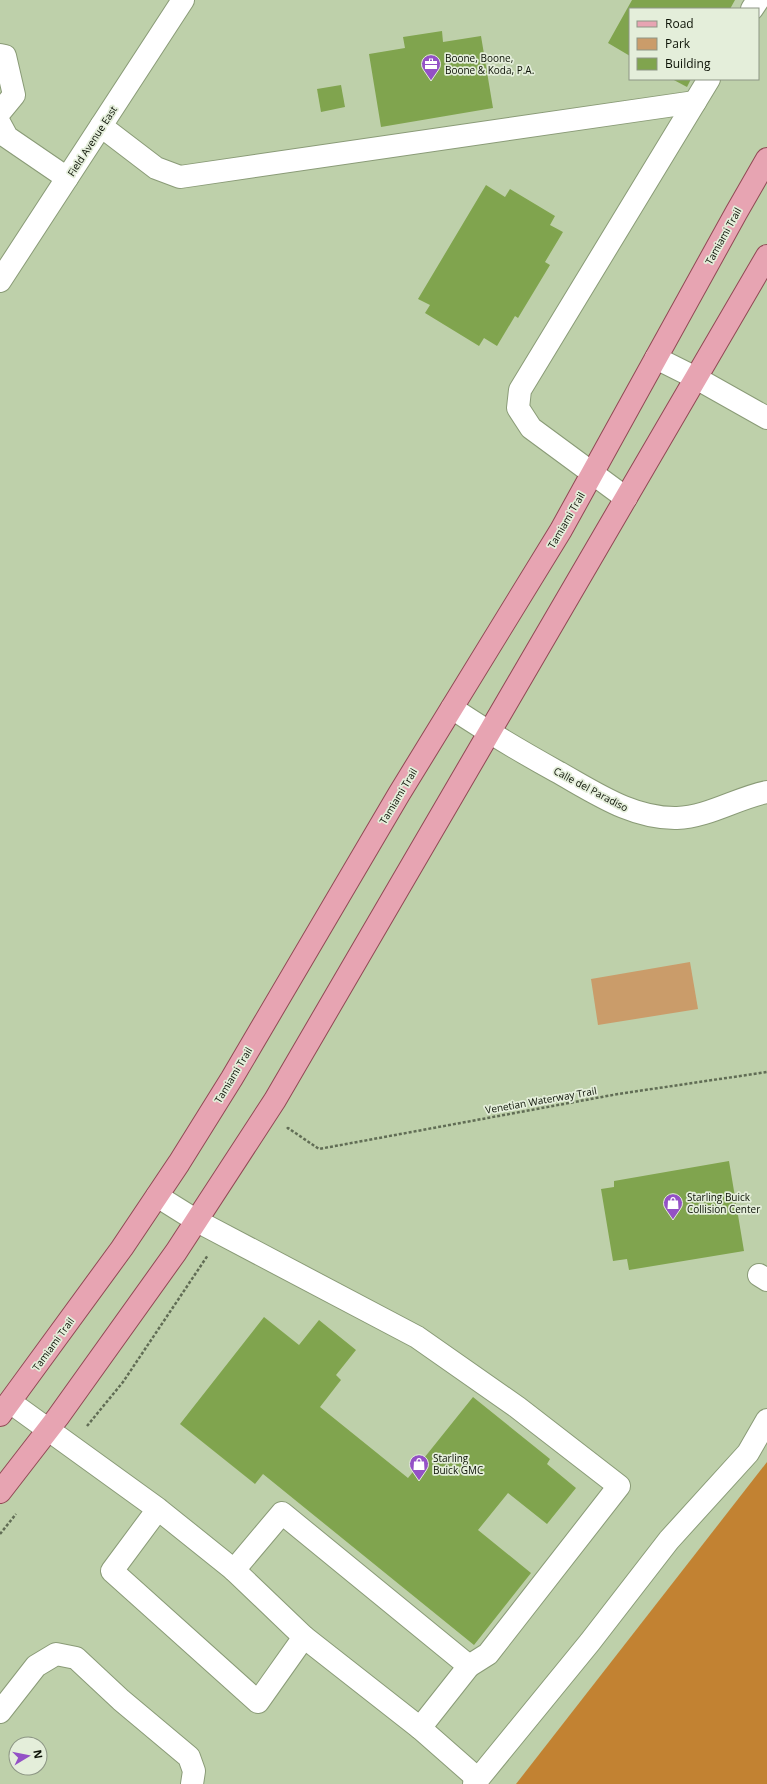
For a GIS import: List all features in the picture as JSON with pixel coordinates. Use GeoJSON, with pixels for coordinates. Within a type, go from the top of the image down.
{"type":"FeatureCollection","features":[{"type":"Feature","properties":{"kind":"main road","name":"Tamiami Trail"},"geometry":{"type":"LineString","coordinates":[[5,1408],[122,1248],[232,1078],[399,794],[561,530],[767,159]]}},
{"type":"Feature","properties":{"kind":"main road"},"geometry":{"type":"LineString","coordinates":[[0,1492],[48,1430],[123,1327],[197,1221],[275,1100],[767,256]]}},
{"type":"Feature","properties":{"kind":"street","name":"Field Avenue East"},"geometry":{"type":"LineString","coordinates":[[0,281],[183,0]]}},
{"type":"Feature","properties":{"kind":"street"},"geometry":{"type":"LineString","coordinates":[[0,55],[5,56],[14,95],[0,112]]}},
{"type":"Feature","properties":{"kind":"street"},"geometry":{"type":"LineString","coordinates":[[626,498],[531,428],[518,408],[520,390],[709,80]]}},
{"type":"Feature","properties":{"kind":"street"},"geometry":{"type":"LineString","coordinates":[[101,126],[156,168],[180,177],[696,102]]}},
{"type":"Feature","properties":{"kind":"street"},"geometry":{"type":"LineString","coordinates":[[0,124],[7,137],[67,178]]}},
{"type":"Feature","properties":{"kind":"street"},"geometry":{"type":"LineString","coordinates":[[656,358],[696,378],[767,418]]}},
{"type":"Feature","properties":{"kind":"street","name":"Calle del Paradiso"},"geometry":{"type":"LineString","coordinates":[[452,708],[489,733],[618,805],[644,814],[677,818],[707,812],[750,796],[767,792]]}},
{"type":"Feature","properties":{"kind":"street"},"geometry":{"type":"LineString","coordinates":[[157,1196],[197,1221],[417,1337],[517,1407],[619,1486],[488,1654],[469,1666],[420,1728]]}},
{"type":"Feature","properties":{"kind":"street"},"geometry":{"type":"LineString","coordinates":[[5,1408],[48,1430],[158,1509],[234,1570],[304,1637],[420,1728],[476,1782],[590,1642],[669,1540],[748,1453],[767,1420]]}},
{"type":"Feature","properties":{"kind":"street"},"geometry":{"type":"LineString","coordinates":[[158,1509],[112,1571],[258,1702],[304,1637]]}},
{"type":"Feature","properties":{"kind":"street"},"geometry":{"type":"LineString","coordinates":[[234,1570],[282,1513],[469,1666]]}},
{"type":"Feature","properties":{"kind":"street"},"geometry":{"type":"LineString","coordinates":[[0,1712],[36,1666],[56,1654],[76,1658],[121,1700],[189,1757],[194,1771],[192,1784]]}},
{"type":"Feature","properties":{"kind":"path","name":"Venetian Waterway Trail"},"geometry":{"type":"LineString","coordinates":[[319,1149],[618,1094],[767,1072]]}},
{"type":"Feature","properties":{"kind":"green space"},"geometry":{"type":"Polygon","coordinates":[[[690,962],[698,1009],[598,1025],[591,979],[690,962]]]}},
{"type":"Feature","properties":{"kind":"shaded area"},"geometry":{"type":"Polygon","coordinates":[[[767,1462],[767,1784],[516,1784],[767,1462]]]}},
{"type":"Feature","properties":{"kind":"building"},"geometry":{"type":"Polygon","coordinates":[[[632,0],[735,0],[731,8],[629,8],[629,55],[608,43],[632,0]]]}},
{"type":"Feature","properties":{"kind":"building","name":"Boone, Boone, Boone & Koda, P.A."},"geometry":{"type":"Polygon","coordinates":[[[442,31],[443,42],[481,36],[493,108],[381,127],[369,54],[405,48],[403,37],[442,31]]]}},
{"type":"Feature","properties":{"kind":"building"},"geometry":{"type":"Polygon","coordinates":[[[674,80],[690,80],[687,87],[674,80]]]}},
{"type":"Feature","properties":{"kind":"building"},"geometry":{"type":"Polygon","coordinates":[[[341,85],[345,107],[321,112],[317,89],[341,85]]]}},
{"type":"Feature","properties":{"kind":"building"},"geometry":{"type":"Polygon","coordinates":[[[486,185],[505,197],[510,189],[555,216],[550,225],[563,232],[545,262],[550,265],[518,318],[515,316],[497,346],[484,338],[479,346],[425,313],[430,305],[418,299],[486,185]]]}},
{"type":"Feature","properties":{"kind":"building","name":"Starling Buick Collision Center"},"geometry":{"type":"Polygon","coordinates":[[[729,1161],[744,1251],[629,1270],[627,1259],[613,1261],[601,1189],[614,1187],[614,1181],[729,1161]]]}},
{"type":"Feature","properties":{"kind":"building","name":"Starling Buick GMC"},"geometry":{"type":"Polygon","coordinates":[[[264,1317],[299,1345],[319,1320],[356,1350],[336,1375],[341,1380],[320,1407],[408,1478],[473,1397],[550,1459],[547,1464],[576,1488],[547,1524],[508,1493],[478,1530],[531,1573],[474,1645],[263,1474],[255,1484],[180,1424],[264,1317]]]}},
{"type":"Feature","properties":{"kind":"place","name":"Boone, Boone, Boone & Koda, P.A."},"geometry":{"type":"Point","coordinates":[431,81]}},
{"type":"Feature","properties":{"kind":"place","name":"Starling Buick Collision Center"},"geometry":{"type":"Point","coordinates":[673,1220]}},
{"type":"Feature","properties":{"kind":"place","name":"Starling Buick GMC"},"geometry":{"type":"Point","coordinates":[419,1481]}}]}
